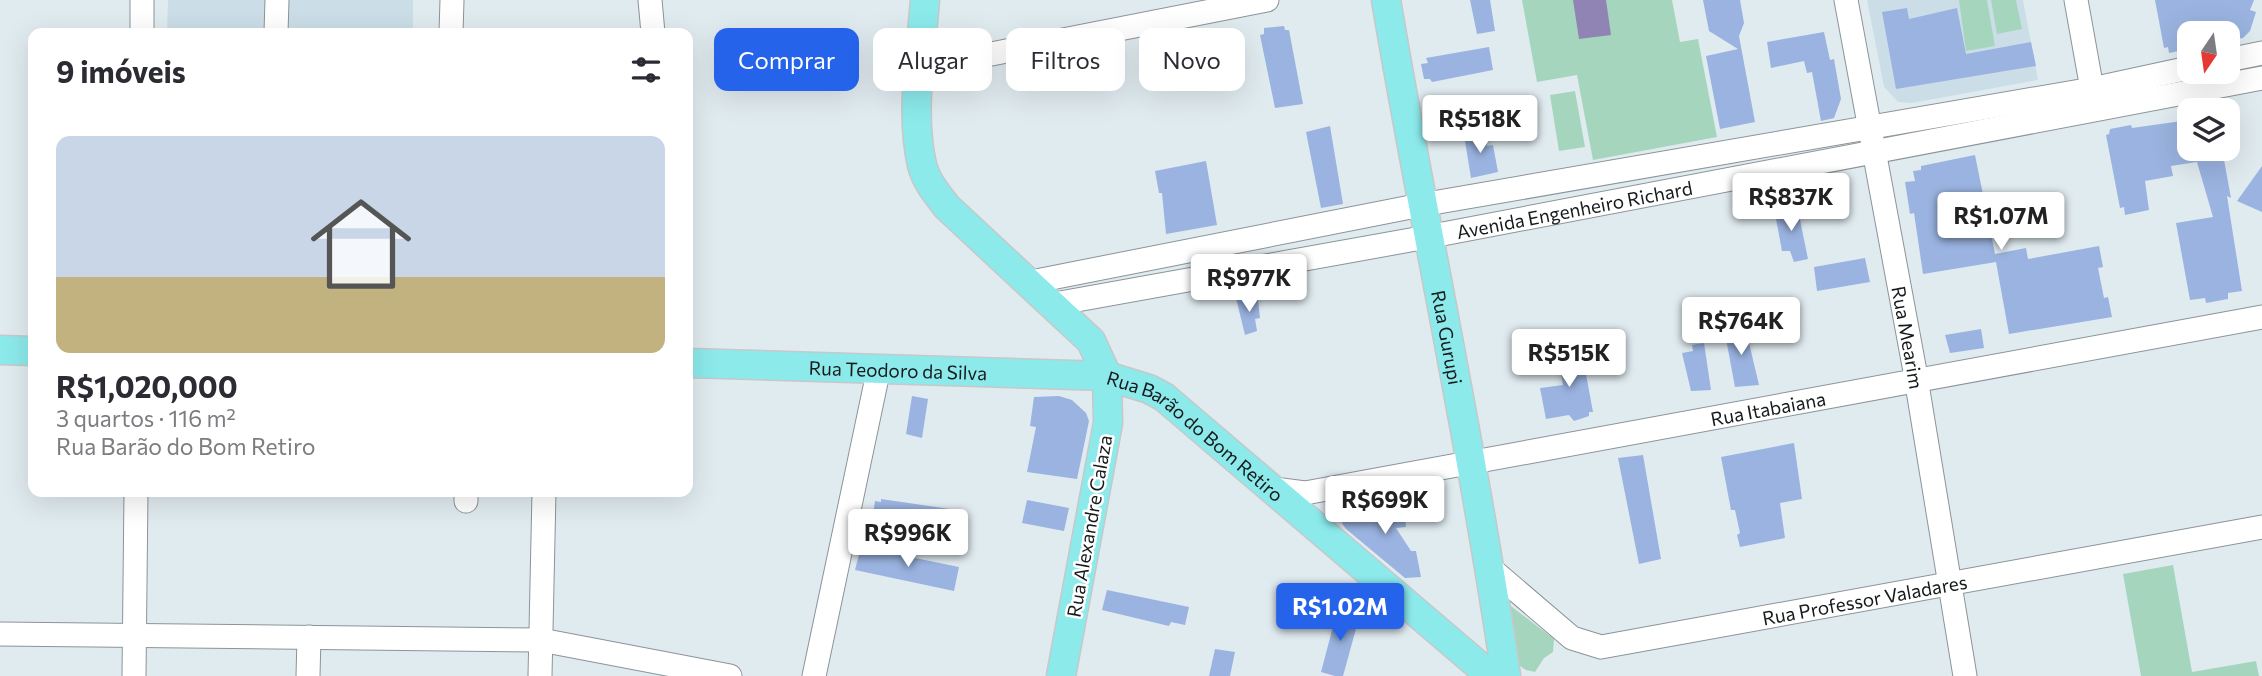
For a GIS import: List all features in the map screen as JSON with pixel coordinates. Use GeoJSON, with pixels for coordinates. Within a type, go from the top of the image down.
{"type":"FeatureCollection","features":[{"type":"Feature","properties":{"kind":"main road","name":"Rua Barão do Bom Retiro"},"geometry":{"type":"LineString","coordinates":[[923,28],[925,0]]}},
{"type":"Feature","properties":{"kind":"main road","name":"Rua Gurupi"},"geometry":{"type":"LineString","coordinates":[[1386,0],[1421,205],[1490,568],[1506,676]]}},
{"type":"Feature","properties":{"kind":"main road","name":"Rua Barão do Bom Retiro"},"geometry":{"type":"LineString","coordinates":[[919,91],[918,132],[922,166],[932,188],[947,207],[1091,341],[1107,376],[1142,386],[1164,397],[1465,650],[1491,676]]}},
{"type":"Feature","properties":{"kind":"main road"},"geometry":{"type":"LineString","coordinates":[[0,350],[28,351]]}},
{"type":"Feature","properties":{"kind":"main road","name":"Rua Teodoro da Silva"},"geometry":{"type":"LineString","coordinates":[[693,358],[1107,376]]}},
{"type":"Feature","properties":{"kind":"main road","name":"Rua Alexandre Calaza"},"geometry":{"type":"LineString","coordinates":[[1061,676],[1108,423],[1107,376]]}},
{"type":"Feature","properties":{"kind":"main road","name":"Rua Barão do Bom Retiro"},"geometry":{"type":"LineString","coordinates":[[1465,650],[1477,676]]}},
{"type":"Feature","properties":{"kind":"street"},"geometry":{"type":"LineString","coordinates":[[142,0],[142,28]]}},
{"type":"Feature","properties":{"kind":"street"},"geometry":{"type":"LineString","coordinates":[[276,28],[278,0]]}},
{"type":"Feature","properties":{"kind":"street"},"geometry":{"type":"LineString","coordinates":[[451,28],[452,0]]}},
{"type":"Feature","properties":{"kind":"street"},"geometry":{"type":"LineString","coordinates":[[650,0],[653,28]]}},
{"type":"Feature","properties":{"kind":"street"},"geometry":{"type":"LineString","coordinates":[[992,54],[1267,0]]}},
{"type":"Feature","properties":{"kind":"street","name":"Rua Mearim"},"geometry":{"type":"LineString","coordinates":[[1846,0],[1871,126],[1965,676]]}},
{"type":"Feature","properties":{"kind":"street"},"geometry":{"type":"LineString","coordinates":[[2076,0],[2092,89]]}},
{"type":"Feature","properties":{"kind":"street"},"geometry":{"type":"LineString","coordinates":[[2240,58],[2262,53]]}},
{"type":"Feature","properties":{"kind":"street","name":"Avenida Engenheiro Richard"},"geometry":{"type":"LineString","coordinates":[[1026,283],[1421,205],[2092,89],[2177,71]]}},
{"type":"Feature","properties":{"kind":"street","name":"Avenida Engenheiro Richard"},"geometry":{"type":"LineString","coordinates":[[1049,304],[1427,237],[2262,78]]}},
{"type":"Feature","properties":{"kind":"street","name":"Rua Itabaiana"},"geometry":{"type":"LineString","coordinates":[[1274,489],[1305,493],[2262,317]]}},
{"type":"Feature","properties":{"kind":"street"},"geometry":{"type":"LineString","coordinates":[[814,676],[879,368]]}},
{"type":"Feature","properties":{"kind":"street"},"geometry":{"type":"LineString","coordinates":[[134,676],[136,497]]}},
{"type":"Feature","properties":{"kind":"street"},"geometry":{"type":"LineString","coordinates":[[540,676],[544,497]]}},
{"type":"Feature","properties":{"kind":"street","name":"Rua Professor Valadares"},"geometry":{"type":"LineString","coordinates":[[1490,568],[1572,638],[1601,647],[2262,527]]}},
{"type":"Feature","properties":{"kind":"street"},"geometry":{"type":"LineString","coordinates":[[0,634],[541,640],[730,676]]}},
{"type":"Feature","properties":{"kind":"street"},"geometry":{"type":"LineString","coordinates":[[308,676],[309,637]]}},
{"type":"Feature","properties":{"kind":"shaded area"},"geometry":{"type":"Polygon","coordinates":[[[168,0],[413,0],[413,28],[167,28],[168,0]]]}},
{"type":"Feature","properties":{"kind":"shaded area"},"geometry":{"type":"Polygon","coordinates":[[[1573,0],[1606,0],[1611,35],[1579,39],[1573,0]]]}},
{"type":"Feature","properties":{"kind":"shaded area"},"geometry":{"type":"Polygon","coordinates":[[[1867,0],[2023,0],[2038,80],[1912,103],[1898,102],[1884,87],[1867,0]]]}},
{"type":"Feature","properties":{"kind":"green space"},"geometry":{"type":"Polygon","coordinates":[[[1522,0],[1672,0],[1680,42],[1698,39],[1717,137],[1593,160],[1577,75],[1537,82],[1522,0]]]}},
{"type":"Feature","properties":{"kind":"green space"},"geometry":{"type":"Polygon","coordinates":[[[1959,0],[1987,0],[1995,46],[1966,51],[1959,0]]]}},
{"type":"Feature","properties":{"kind":"green space"},"geometry":{"type":"Polygon","coordinates":[[[1991,0],[2016,0],[2022,29],[1997,34],[1991,0]]]}},
{"type":"Feature","properties":{"kind":"green space"},"geometry":{"type":"Polygon","coordinates":[[[1575,91],[1585,147],[1559,151],[1550,95],[1575,91]]]}},
{"type":"Feature","properties":{"kind":"green space"},"geometry":{"type":"Polygon","coordinates":[[[2173,565],[2192,672],[2256,661],[2259,676],[2141,676],[2123,574],[2173,565]]]}},
{"type":"Feature","properties":{"kind":"green space"},"geometry":{"type":"Polygon","coordinates":[[[1499,597],[1554,639],[1553,652],[1544,658],[1535,672],[1526,670],[1505,656],[1499,597]]]}},
{"type":"Feature","properties":{"kind":"building"},"geometry":{"type":"Polygon","coordinates":[[[1470,0],[1490,0],[1495,31],[1477,34],[1470,0]]]}},
{"type":"Feature","properties":{"kind":"building"},"geometry":{"type":"Polygon","coordinates":[[[1703,0],[1740,0],[1744,23],[1739,36],[1755,122],[1720,129],[1706,56],[1738,49],[1709,31],[1703,0]]]}},
{"type":"Feature","properties":{"kind":"building"},"geometry":{"type":"Polygon","coordinates":[[[2155,0],[2254,0],[2250,10],[2256,12],[2250,31],[2243,38],[2240,38],[2240,21],[2177,21],[2177,51],[2169,53],[2168,47],[2164,48],[2155,0]]]}},
{"type":"Feature","properties":{"kind":"building"},"geometry":{"type":"Polygon","coordinates":[[[1907,8],[1909,19],[1957,8],[1966,54],[2031,42],[2036,66],[1896,89],[1882,12],[1907,8]]]}},
{"type":"Feature","properties":{"kind":"building"},"geometry":{"type":"Polygon","coordinates":[[[1284,26],[1285,30],[1289,30],[1303,104],[1275,108],[1260,35],[1264,34],[1264,28],[1284,26]]]}},
{"type":"Feature","properties":{"kind":"building"},"geometry":{"type":"Polygon","coordinates":[[[1824,32],[1830,60],[1834,59],[1841,99],[1834,118],[1821,121],[1812,72],[1807,73],[1804,61],[1771,68],[1767,42],[1824,32]]]}},
{"type":"Feature","properties":{"kind":"building"},"geometry":{"type":"Polygon","coordinates":[[[1489,47],[1493,70],[1432,82],[1430,79],[1424,79],[1421,64],[1428,63],[1426,58],[1489,47]]]}},
{"type":"Feature","properties":{"kind":"building"},"geometry":{"type":"Polygon","coordinates":[[[2177,122],[2177,161],[2224,161],[2242,291],[2228,293],[2228,299],[2206,303],[2205,298],[2190,300],[2176,223],[2213,217],[2197,162],[2171,166],[2173,176],[2145,181],[2149,210],[2125,215],[2124,207],[2120,208],[2106,135],[2110,129],[2131,125],[2132,128],[2177,122]]]}},
{"type":"Feature","properties":{"kind":"building"},"geometry":{"type":"Polygon","coordinates":[[[1330,126],[1343,204],[1321,208],[1306,132],[1330,126]]]}},
{"type":"Feature","properties":{"kind":"building"},"geometry":{"type":"Polygon","coordinates":[[[1484,132],[1487,146],[1493,145],[1498,172],[1471,178],[1464,135],[1484,132]]]}},
{"type":"Feature","properties":{"kind":"building"},"geometry":{"type":"Polygon","coordinates":[[[1975,155],[1995,254],[2026,248],[2028,259],[2099,246],[2103,267],[2098,268],[2104,298],[2108,297],[2112,317],[2009,334],[1996,262],[1923,274],[1914,213],[1910,214],[1905,182],[1915,181],[1913,171],[1921,170],[1921,166],[1975,155]]]}},
{"type":"Feature","properties":{"kind":"building"},"geometry":{"type":"Polygon","coordinates":[[[1206,161],[1217,225],[1166,234],[1162,193],[1159,193],[1155,171],[1206,161]]]}},
{"type":"Feature","properties":{"kind":"building"},"geometry":{"type":"Polygon","coordinates":[[[2262,166],[2262,212],[2237,201],[2262,166]]]}},
{"type":"Feature","properties":{"kind":"building"},"geometry":{"type":"Polygon","coordinates":[[[1788,205],[1789,212],[1798,210],[1808,259],[1794,262],[1790,251],[1782,251],[1774,208],[1788,205]]]}},
{"type":"Feature","properties":{"kind":"building"},"geometry":{"type":"Polygon","coordinates":[[[1865,258],[1870,282],[1817,291],[1814,267],[1865,258]]]}},
{"type":"Feature","properties":{"kind":"building"},"geometry":{"type":"Polygon","coordinates":[[[1236,298],[1258,300],[1260,318],[1255,319],[1257,331],[1245,335],[1236,298]]]}},
{"type":"Feature","properties":{"kind":"building"},"geometry":{"type":"Polygon","coordinates":[[[1745,326],[1759,385],[1735,387],[1724,328],[1745,326]]]}},
{"type":"Feature","properties":{"kind":"building"},"geometry":{"type":"Polygon","coordinates":[[[1981,329],[1984,348],[1950,353],[1945,335],[1981,329]]]}},
{"type":"Feature","properties":{"kind":"building"},"geometry":{"type":"Polygon","coordinates":[[[1704,343],[1711,390],[1691,391],[1682,353],[1693,351],[1692,345],[1704,343]]]}},
{"type":"Feature","properties":{"kind":"building"},"geometry":{"type":"Polygon","coordinates":[[[1581,347],[1593,412],[1574,421],[1569,415],[1546,419],[1540,388],[1563,385],[1557,352],[1581,347]]]}},
{"type":"Feature","properties":{"kind":"building"},"geometry":{"type":"Polygon","coordinates":[[[912,396],[928,399],[922,438],[906,434],[912,396]]]}},
{"type":"Feature","properties":{"kind":"building"},"geometry":{"type":"Polygon","coordinates":[[[1059,396],[1072,400],[1086,413],[1089,421],[1077,479],[1027,472],[1036,427],[1030,426],[1034,397],[1059,396]]]}},
{"type":"Feature","properties":{"kind":"building"},"geometry":{"type":"Polygon","coordinates":[[[1794,443],[1802,499],[1780,503],[1785,538],[1740,547],[1737,535],[1740,533],[1735,510],[1731,510],[1721,457],[1794,443]]]}},
{"type":"Feature","properties":{"kind":"building"},"geometry":{"type":"Polygon","coordinates":[[[1643,455],[1661,559],[1639,564],[1618,458],[1643,455]]]}},
{"type":"Feature","properties":{"kind":"building"},"geometry":{"type":"Polygon","coordinates":[[[881,499],[950,509],[950,536],[945,535],[944,539],[876,526],[877,522],[872,521],[875,501],[881,502],[881,499]]]}},
{"type":"Feature","properties":{"kind":"building"},"geometry":{"type":"Polygon","coordinates":[[[1027,500],[1069,508],[1064,531],[1022,523],[1027,500]]]}},
{"type":"Feature","properties":{"kind":"building"},"geometry":{"type":"Polygon","coordinates":[[[1397,502],[1397,505],[1404,504],[1406,527],[1396,528],[1411,551],[1416,551],[1421,577],[1405,578],[1342,523],[1340,514],[1377,509],[1377,506],[1397,502]]]}},
{"type":"Feature","properties":{"kind":"building"},"geometry":{"type":"Polygon","coordinates":[[[861,547],[959,567],[954,591],[855,570],[861,547]]]}},
{"type":"Feature","properties":{"kind":"building"},"geometry":{"type":"Polygon","coordinates":[[[1107,590],[1189,607],[1185,625],[1171,622],[1169,626],[1102,610],[1107,590]]]}},
{"type":"Feature","properties":{"kind":"building"},"geometry":{"type":"Polygon","coordinates":[[[1339,604],[1359,618],[1343,676],[1335,676],[1321,672],[1339,604]]]}},
{"type":"Feature","properties":{"kind":"building"},"geometry":{"type":"Polygon","coordinates":[[[1215,649],[1235,652],[1230,676],[1209,676],[1215,649]]]}}]}
